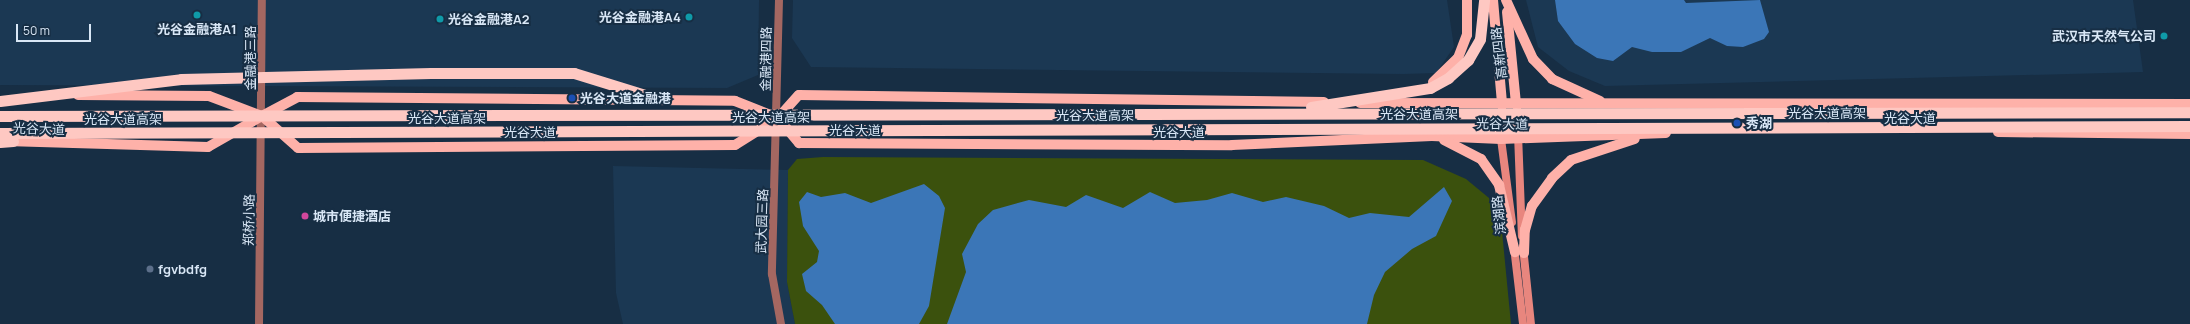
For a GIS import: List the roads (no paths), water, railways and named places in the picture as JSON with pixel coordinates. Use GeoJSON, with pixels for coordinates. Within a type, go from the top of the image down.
{"type":"FeatureCollection","features":[{"type":"Feature","properties":{"kind":"highway"},"geometry":{"type":"LineString","coordinates":[[1236,114],[1341,104],[1430,88],[1448,78],[1468,60],[1480,39],[1484,0]]}},
{"type":"Feature","properties":{"kind":"highway"},"geometry":{"type":"LineString","coordinates":[[0,101],[181,79],[431,73],[574,72],[658,99]]}},
{"type":"Feature","properties":{"kind":"highway","name":"光谷大道高架"},"geometry":{"type":"LineString","coordinates":[[0,116],[2190,112]]}},
{"type":"Feature","properties":{"kind":"highway","name":"光谷大道高架"},"geometry":{"type":"LineString","coordinates":[[0,133],[2190,126]]}},
{"type":"Feature","properties":{"kind":"highway"},"geometry":{"type":"LineString","coordinates":[[0,142],[13,141]]}},
{"type":"Feature","properties":{"kind":"main road"},"geometry":{"type":"LineString","coordinates":[[1361,103],[1400,96],[1441,77],[1458,58],[1467,35],[1468,0]]}},
{"type":"Feature","properties":{"kind":"main road","name":"高新四路"},"geometry":{"type":"LineString","coordinates":[[1493,0],[1502,103]]}},
{"type":"Feature","properties":{"kind":"main road"},"geometry":{"type":"LineString","coordinates":[[1506,0],[1533,59],[1552,79],[1600,101],[1636,103]]}},
{"type":"Feature","properties":{"kind":"main road","name":"高新四路"},"geometry":{"type":"LineString","coordinates":[[1506,0],[1516,104]]}},
{"type":"Feature","properties":{"kind":"main road","name":"光谷大道"},"geometry":{"type":"LineString","coordinates":[[0,95],[209,96],[262,116],[298,148],[391,149],[735,145],[778,118],[799,95],[1361,103],[2190,104]]}},
{"type":"Feature","properties":{"kind":"main road","name":"光谷大道"},"geometry":{"type":"LineString","coordinates":[[13,141],[208,147],[297,98],[658,99],[735,101],[778,118],[799,143],[1232,145],[1432,136],[1501,139],[1671,133],[2190,134]]}},
{"type":"Feature","properties":{"kind":"main road","name":"滨湖路"},"geometry":{"type":"LineString","coordinates":[[1502,103],[1501,139],[1531,324]]}},
{"type":"Feature","properties":{"kind":"main road","name":"滨湖路"},"geometry":{"type":"LineString","coordinates":[[1516,104],[1520,138],[1518,176],[1519,252],[1523,324]]}},
{"type":"Feature","properties":{"kind":"main road"},"geometry":{"type":"LineString","coordinates":[[1519,252],[1532,206],[1552,178],[1571,160],[1626,140],[1671,133]]}},
{"type":"Feature","properties":{"kind":"main road"},"geometry":{"type":"LineString","coordinates":[[1432,136],[1458,144],[1481,159],[1499,185],[1519,252]]}},
{"type":"Feature","properties":{"kind":"street","name":"金融港三路"},"geometry":{"type":"LineString","coordinates":[[262,0],[262,116]]}},
{"type":"Feature","properties":{"kind":"street","name":"金融港四路"},"geometry":{"type":"LineString","coordinates":[[778,118],[779,0]]}},
{"type":"Feature","properties":{"kind":"street","name":"郑桥小路"},"geometry":{"type":"LineString","coordinates":[[259,324],[262,116]]}},
{"type":"Feature","properties":{"kind":"street","name":"武大园三路"},"geometry":{"type":"LineString","coordinates":[[778,118],[772,274],[780,324]]}},
{"type":"Feature","properties":{"kind":"water"},"geometry":{"type":"Polygon","coordinates":[[[1555,0],[1684,0],[1686,3],[1760,0],[1769,32],[1764,39],[1743,47],[1727,46],[1710,38],[1681,52],[1652,52],[1632,47],[1613,61],[1597,58],[1575,44],[1558,21],[1555,0]]]}},
{"type":"Feature","properties":{"kind":"water"},"geometry":{"type":"Polygon","coordinates":[[[924,184],[939,196],[945,208],[929,306],[919,324],[835,324],[822,305],[806,291],[802,274],[817,262],[819,251],[803,226],[799,202],[807,192],[821,197],[845,193],[871,203],[924,184]]]}},
{"type":"Feature","properties":{"kind":"water"},"geometry":{"type":"Polygon","coordinates":[[[1444,187],[1452,201],[1436,236],[1412,249],[1385,272],[1374,295],[1367,324],[947,324],[966,272],[962,254],[978,224],[993,210],[1029,200],[1066,207],[1086,195],[1123,208],[1150,192],[1175,203],[1207,200],[1232,193],[1263,202],[1286,197],[1324,206],[1349,218],[1370,213],[1409,217],[1444,187]]]}},
{"type":"Feature","properties":{"kind":"place","name":"光谷金融港A1"},"geometry":{"type":"Point","coordinates":[197,15]}},
{"type":"Feature","properties":{"kind":"place","name":"光谷金融港A4"},"geometry":{"type":"Point","coordinates":[689,17]}},
{"type":"Feature","properties":{"kind":"place","name":"光谷金融港A2"},"geometry":{"type":"Point","coordinates":[440,19]}},
{"type":"Feature","properties":{"kind":"place","name":"武汉市天然气公司"},"geometry":{"type":"Point","coordinates":[2164,36]}},
{"type":"Feature","properties":{"kind":"place","name":"光谷大道金融港"},"geometry":{"type":"Point","coordinates":[572,98]}},
{"type":"Feature","properties":{"kind":"place","name":"秀湖"},"geometry":{"type":"Point","coordinates":[1737,123]}},
{"type":"Feature","properties":{"kind":"place","name":"城市便捷酒店"},"geometry":{"type":"Point","coordinates":[305,216]}},
{"type":"Feature","properties":{"kind":"place","name":"fgvbdfg"},"geometry":{"type":"Point","coordinates":[150,269]}}]}
